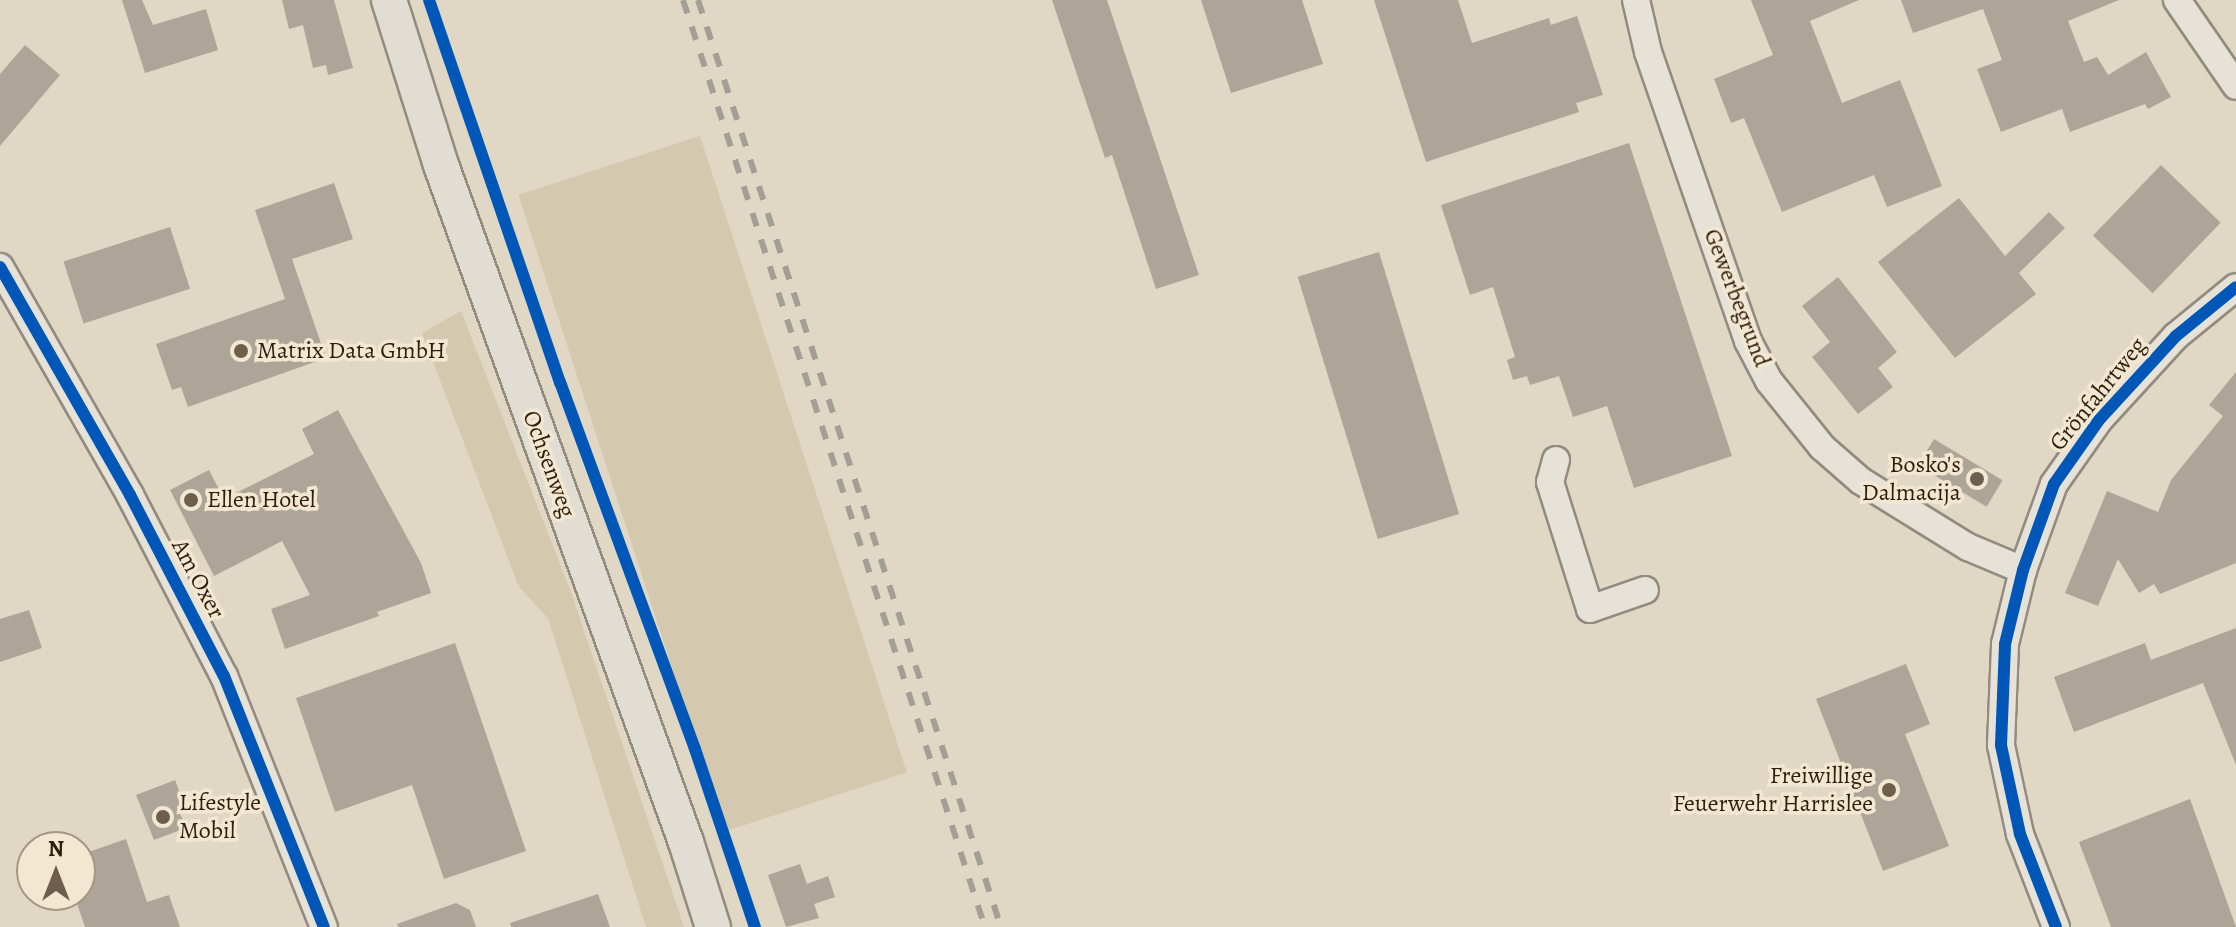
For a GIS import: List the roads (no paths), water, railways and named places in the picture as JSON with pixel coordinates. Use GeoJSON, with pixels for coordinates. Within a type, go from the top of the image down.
{"type":"FeatureCollection","features":[{"type":"Feature","properties":{"kind":"main road","name":"Ochsenweg"},"geometry":{"type":"LineString","coordinates":[[389,0],[441,165],[686,842],[713,927]]}},
{"type":"Feature","properties":{"kind":"street","name":"Gewerbegrund"},"geometry":{"type":"LineString","coordinates":[[1636,0],[1648,52],[1748,341],[1769,381],[1822,447],[1861,481],[1968,547],[2023,570]]}},
{"type":"Feature","properties":{"kind":"street"},"geometry":{"type":"LineString","coordinates":[[2177,0],[2236,86]]}},
{"type":"Feature","properties":{"kind":"street","name":"Am Oxer"},"geometry":{"type":"LineString","coordinates":[[0,267],[130,495],[224,676],[324,927]]}},
{"type":"Feature","properties":{"kind":"street","name":"Grönfahrtweg"},"geometry":{"type":"LineString","coordinates":[[2056,927],[2020,834],[2001,745],[2005,644],[2023,570],[2054,484],[2099,420],[2176,336],[2236,287]]}},
{"type":"Feature","properties":{"kind":"street"},"geometry":{"type":"LineString","coordinates":[[1556,460],[1550,482],[1590,609],[1645,590]]}},
{"type":"Feature","properties":{"kind":"railway"},"geometry":{"type":"LineString","coordinates":[[683,0],[985,927]]}},
{"type":"Feature","properties":{"kind":"railway"},"geometry":{"type":"LineString","coordinates":[[698,0],[1001,927]]}},
{"type":"Feature","properties":{"kind":"place","name":"Matrix Data GmbH"},"geometry":{"type":"Point","coordinates":[241,351]}},
{"type":"Feature","properties":{"kind":"place","name":"Bosko's Dalmacija"},"geometry":{"type":"Point","coordinates":[1977,479]}},
{"type":"Feature","properties":{"kind":"place","name":"Ellen Hotel"},"geometry":{"type":"Point","coordinates":[191,500]}},
{"type":"Feature","properties":{"kind":"place","name":"Freiwillige Feuerwehr Harrislee"},"geometry":{"type":"Point","coordinates":[1889,790]}},
{"type":"Feature","properties":{"kind":"place","name":"Lifestyle Mobil"},"geometry":{"type":"Point","coordinates":[163,817]}}]}
